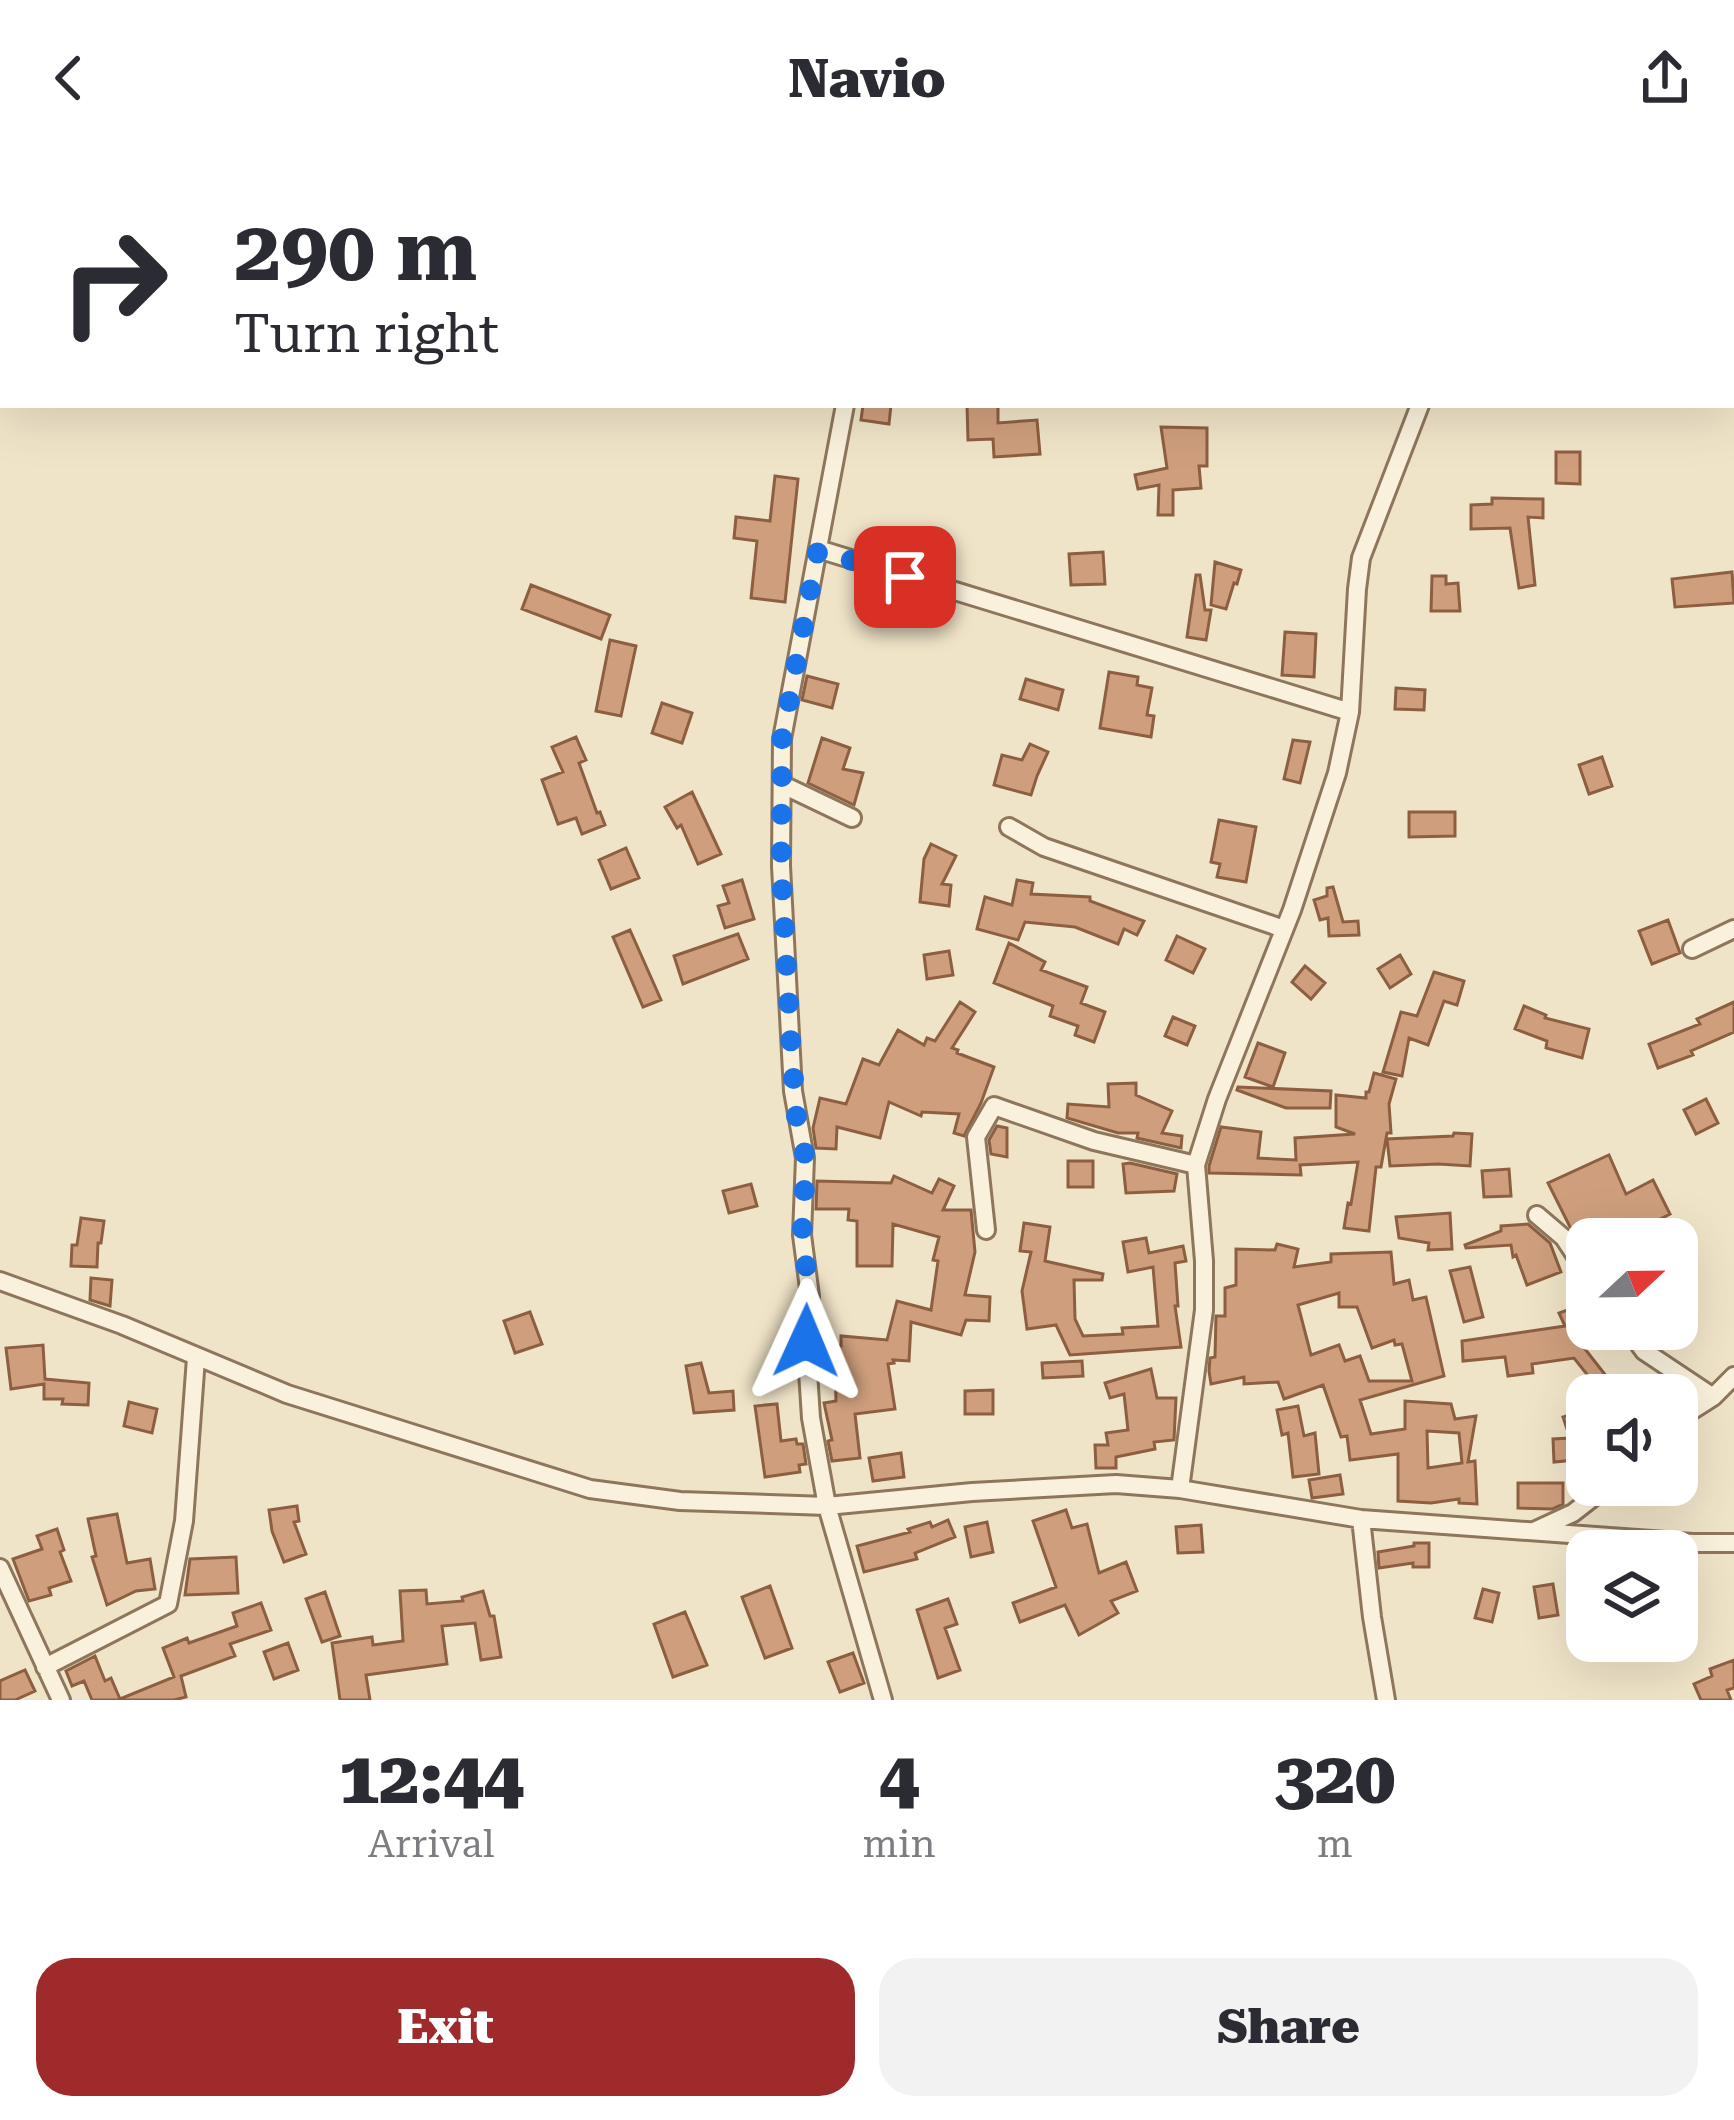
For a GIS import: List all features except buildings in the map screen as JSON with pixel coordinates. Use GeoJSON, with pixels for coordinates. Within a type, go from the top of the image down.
{"type":"FeatureCollection","features":[{"type":"Feature","properties":{"kind":"street"},"geometry":{"type":"LineString","coordinates":[[844,408],[782,739],[781,866],[792,1068],[806,1159],[802,1235],[810,1296],[806,1341],[811,1418],[827,1506],[883,1700]]}},
{"type":"Feature","properties":{"kind":"street"},"geometry":{"type":"LineString","coordinates":[[1180,1489],[1204,1310],[1196,1165],[1336,773],[1351,712],[1361,558],[1419,408]]}},
{"type":"Feature","properties":{"kind":"street"},"geometry":{"type":"LineString","coordinates":[[818,549],[1351,712]]}},
{"type":"Feature","properties":{"kind":"street"},"geometry":{"type":"LineString","coordinates":[[783,785],[852,818]]}},
{"type":"Feature","properties":{"kind":"street"},"geometry":{"type":"LineString","coordinates":[[1009,827],[1044,847],[1284,928]]}},
{"type":"Feature","properties":{"kind":"street"},"geometry":{"type":"LineString","coordinates":[[1692,949],[1734,929]]}},
{"type":"Feature","properties":{"kind":"street"},"geometry":{"type":"LineString","coordinates":[[986,1230],[976,1137],[994,1106],[1094,1142],[1196,1165]]}},
{"type":"Feature","properties":{"kind":"street"},"geometry":{"type":"LineString","coordinates":[[1537,1215],[1566,1241]]}},
{"type":"Feature","properties":{"kind":"street"},"geometry":{"type":"LineString","coordinates":[[0,1281],[122,1325],[287,1394],[590,1489],[680,1501],[827,1506],[1116,1484],[1180,1489],[1361,1519],[1734,1543]]}},
{"type":"Feature","properties":{"kind":"street"},"geometry":{"type":"LineString","coordinates":[[1644,1350],[1713,1397]]}},
{"type":"Feature","properties":{"kind":"street"},"geometry":{"type":"LineString","coordinates":[[45,1667],[168,1604],[184,1521],[196,1358]]}},
{"type":"Feature","properties":{"kind":"street"},"geometry":{"type":"LineString","coordinates":[[1698,1407],[1734,1376]]}},
{"type":"Feature","properties":{"kind":"street"},"geometry":{"type":"LineString","coordinates":[[1532,1532],[1583,1506]]}},
{"type":"Feature","properties":{"kind":"street"},"geometry":{"type":"LineString","coordinates":[[1361,1519],[1386,1700]]}},
{"type":"Feature","properties":{"kind":"street"},"geometry":{"type":"LineString","coordinates":[[0,1568],[61,1700]]}},
{"type":"Feature","properties":{"kind":"route"},"geometry":{"type":"LineString","coordinates":[[806,1341],[810,1296],[802,1235],[806,1159],[797,1123],[791,1046],[781,866],[782,739],[818,550],[905,577]]}}]}
